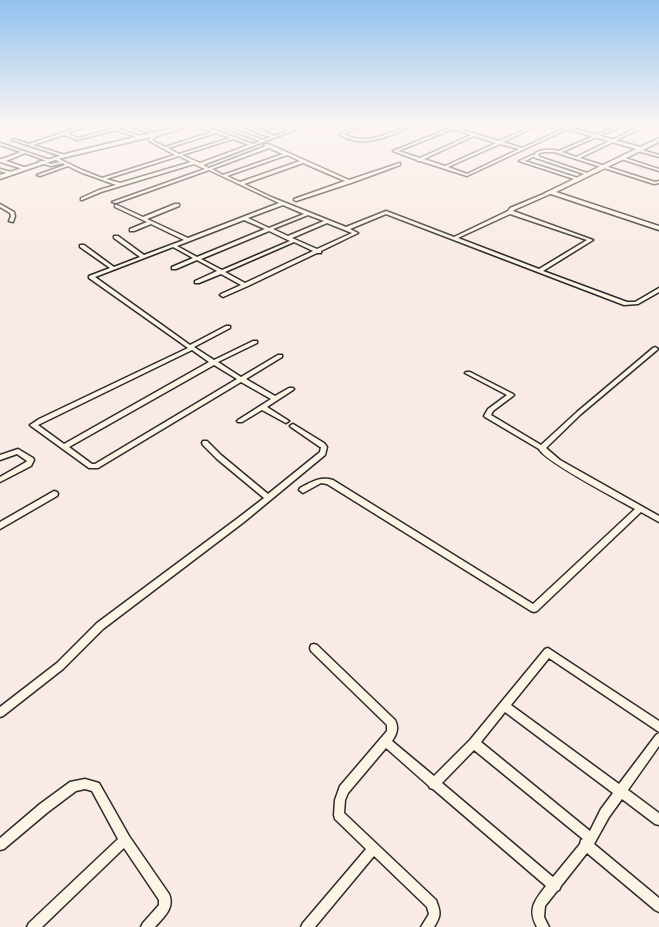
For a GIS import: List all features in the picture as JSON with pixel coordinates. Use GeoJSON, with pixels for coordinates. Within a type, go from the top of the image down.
{"type":"FeatureCollection","features":[{"type":"Feature","properties":{"kind":"street"},"geometry":{"type":"LineString","coordinates":[[0,178],[22,168]]}},
{"type":"Feature","properties":{"kind":"street"},"geometry":{"type":"LineString","coordinates":[[39,175],[59,168]]}},
{"type":"Feature","properties":{"kind":"street"},"geometry":{"type":"LineString","coordinates":[[77,168],[121,185]]}},
{"type":"Feature","properties":{"kind":"street"},"geometry":{"type":"LineString","coordinates":[[102,178],[135,168]]}},
{"type":"Feature","properties":{"kind":"street"},"geometry":{"type":"LineString","coordinates":[[82,199],[121,185],[182,168]]}},
{"type":"Feature","properties":{"kind":"street"},"geometry":{"type":"LineString","coordinates":[[223,176],[246,168]]}},
{"type":"Feature","properties":{"kind":"street"},"geometry":{"type":"LineString","coordinates":[[240,184],[284,168]]}},
{"type":"Feature","properties":{"kind":"street"},"geometry":{"type":"LineString","coordinates":[[320,168],[350,182]]}},
{"type":"Feature","properties":{"kind":"street"},"geometry":{"type":"LineString","coordinates":[[296,200],[387,168]]}},
{"type":"Feature","properties":{"kind":"street"},"geometry":{"type":"LineString","coordinates":[[445,168],[468,175],[482,168]]}},
{"type":"Feature","properties":{"kind":"street"},"geometry":{"type":"LineString","coordinates":[[540,168],[577,180]]}},
{"type":"Feature","properties":{"kind":"street"},"geometry":{"type":"LineString","coordinates":[[570,168],[588,174]]}},
{"type":"Feature","properties":{"kind":"street"},"geometry":{"type":"LineString","coordinates":[[455,238],[510,212],[512,209],[600,168]]}},
{"type":"Feature","properties":{"kind":"street"},"geometry":{"type":"LineString","coordinates":[[612,168],[649,181],[659,182]]}},
{"type":"Feature","properties":{"kind":"street"},"geometry":{"type":"LineString","coordinates":[[188,240],[116,204],[209,169],[283,204],[356,233],[318,252],[222,295]]}},
{"type":"Feature","properties":{"kind":"street"},"geometry":{"type":"LineString","coordinates":[[0,170],[10,173]]}},
{"type":"Feature","properties":{"kind":"street"},"geometry":{"type":"LineString","coordinates":[[549,193],[659,228]]}},
{"type":"Feature","properties":{"kind":"street"},"geometry":{"type":"LineString","coordinates":[[275,399],[241,380],[191,348],[91,278],[283,204]]}},
{"type":"Feature","properties":{"kind":"street"},"geometry":{"type":"LineString","coordinates":[[144,218],[177,205]]}},
{"type":"Feature","properties":{"kind":"street"},"geometry":{"type":"LineString","coordinates":[[0,206],[12,212],[13,216],[10,221]]}},
{"type":"Feature","properties":{"kind":"street"},"geometry":{"type":"LineString","coordinates":[[345,229],[386,212],[626,304],[636,303],[659,290]]}},
{"type":"Feature","properties":{"kind":"street"},"geometry":{"type":"LineString","coordinates":[[510,212],[591,240],[539,271]]}},
{"type":"Feature","properties":{"kind":"street"},"geometry":{"type":"LineString","coordinates":[[174,268],[307,214]]}},
{"type":"Feature","properties":{"kind":"street"},"geometry":{"type":"LineString","coordinates":[[244,218],[318,252]]}},
{"type":"Feature","properties":{"kind":"street"},"geometry":{"type":"LineString","coordinates":[[132,230],[152,222]]}},
{"type":"Feature","properties":{"kind":"street"},"geometry":{"type":"LineString","coordinates":[[287,238],[326,222]]}},
{"type":"Feature","properties":{"kind":"street"},"geometry":{"type":"LineString","coordinates":[[116,237],[143,257]]}},
{"type":"Feature","properties":{"kind":"street"},"geometry":{"type":"LineString","coordinates":[[197,282],[293,241]]}},
{"type":"Feature","properties":{"kind":"street"},"geometry":{"type":"LineString","coordinates":[[82,246],[114,269]]}},
{"type":"Feature","properties":{"kind":"street"},"geometry":{"type":"LineString","coordinates":[[174,246],[246,285]]}},
{"type":"Feature","properties":{"kind":"street"},"geometry":{"type":"LineString","coordinates":[[228,327],[191,348],[34,424],[35,427],[91,466],[96,466],[280,356]]}},
{"type":"Feature","properties":{"kind":"street"},"geometry":{"type":"LineString","coordinates":[[63,447],[214,362],[255,342]]}},
{"type":"Feature","properties":{"kind":"street"},"geometry":{"type":"LineString","coordinates":[[542,448],[579,413],[655,349]]}},
{"type":"Feature","properties":{"kind":"street"},"geometry":{"type":"LineString","coordinates":[[468,373],[510,395],[490,410],[487,416],[542,448],[543,451],[558,462],[659,519]]}},
{"type":"Feature","properties":{"kind":"street"},"geometry":{"type":"LineString","coordinates":[[240,421],[291,389]]}},
{"type":"Feature","properties":{"kind":"street"},"geometry":{"type":"LineString","coordinates":[[262,407],[286,421]]}},
{"type":"Feature","properties":{"kind":"street"},"geometry":{"type":"LineString","coordinates":[[0,713],[60,666],[75,649],[100,626],[269,498],[325,450],[322,445],[293,426]]}},
{"type":"Feature","properties":{"kind":"street"},"geometry":{"type":"LineString","coordinates":[[205,443],[219,457],[269,498]]}},
{"type":"Feature","properties":{"kind":"street"},"geometry":{"type":"LineString","coordinates":[[0,458],[18,451],[31,460],[30,464],[0,480]]}},
{"type":"Feature","properties":{"kind":"street"},"geometry":{"type":"LineString","coordinates":[[304,490],[317,482],[327,480],[534,609],[639,509]]}},
{"type":"Feature","properties":{"kind":"street"},"geometry":{"type":"LineString","coordinates":[[0,526],[54,494]]}},
{"type":"Feature","properties":{"kind":"street"},"geometry":{"type":"LineString","coordinates":[[314,648],[392,723],[392,733],[349,782],[340,800],[338,808],[342,819],[432,904],[435,915],[427,927]]}},
{"type":"Feature","properties":{"kind":"street"},"geometry":{"type":"LineString","coordinates":[[434,784],[474,743],[506,706],[548,652],[659,727]]}},
{"type":"Feature","properties":{"kind":"street"},"geometry":{"type":"LineString","coordinates":[[506,706],[659,820]]}},
{"type":"Feature","properties":{"kind":"street"},"geometry":{"type":"LineString","coordinates":[[543,927],[538,918],[539,904],[555,886],[588,842],[605,813],[622,792],[659,738]]}},
{"type":"Feature","properties":{"kind":"street"},"geometry":{"type":"LineString","coordinates":[[385,741],[555,886]]}},
{"type":"Feature","properties":{"kind":"street"},"geometry":{"type":"LineString","coordinates":[[474,743],[659,906]]}},
{"type":"Feature","properties":{"kind":"street"},"geometry":{"type":"LineString","coordinates":[[0,845],[44,808],[74,786],[85,784],[95,787],[125,840],[165,898],[165,907],[147,927]]}},
{"type":"Feature","properties":{"kind":"street"},"geometry":{"type":"LineString","coordinates":[[33,927],[125,840]]}},
{"type":"Feature","properties":{"kind":"street"},"geometry":{"type":"LineString","coordinates":[[307,927],[373,849]]}}]}
